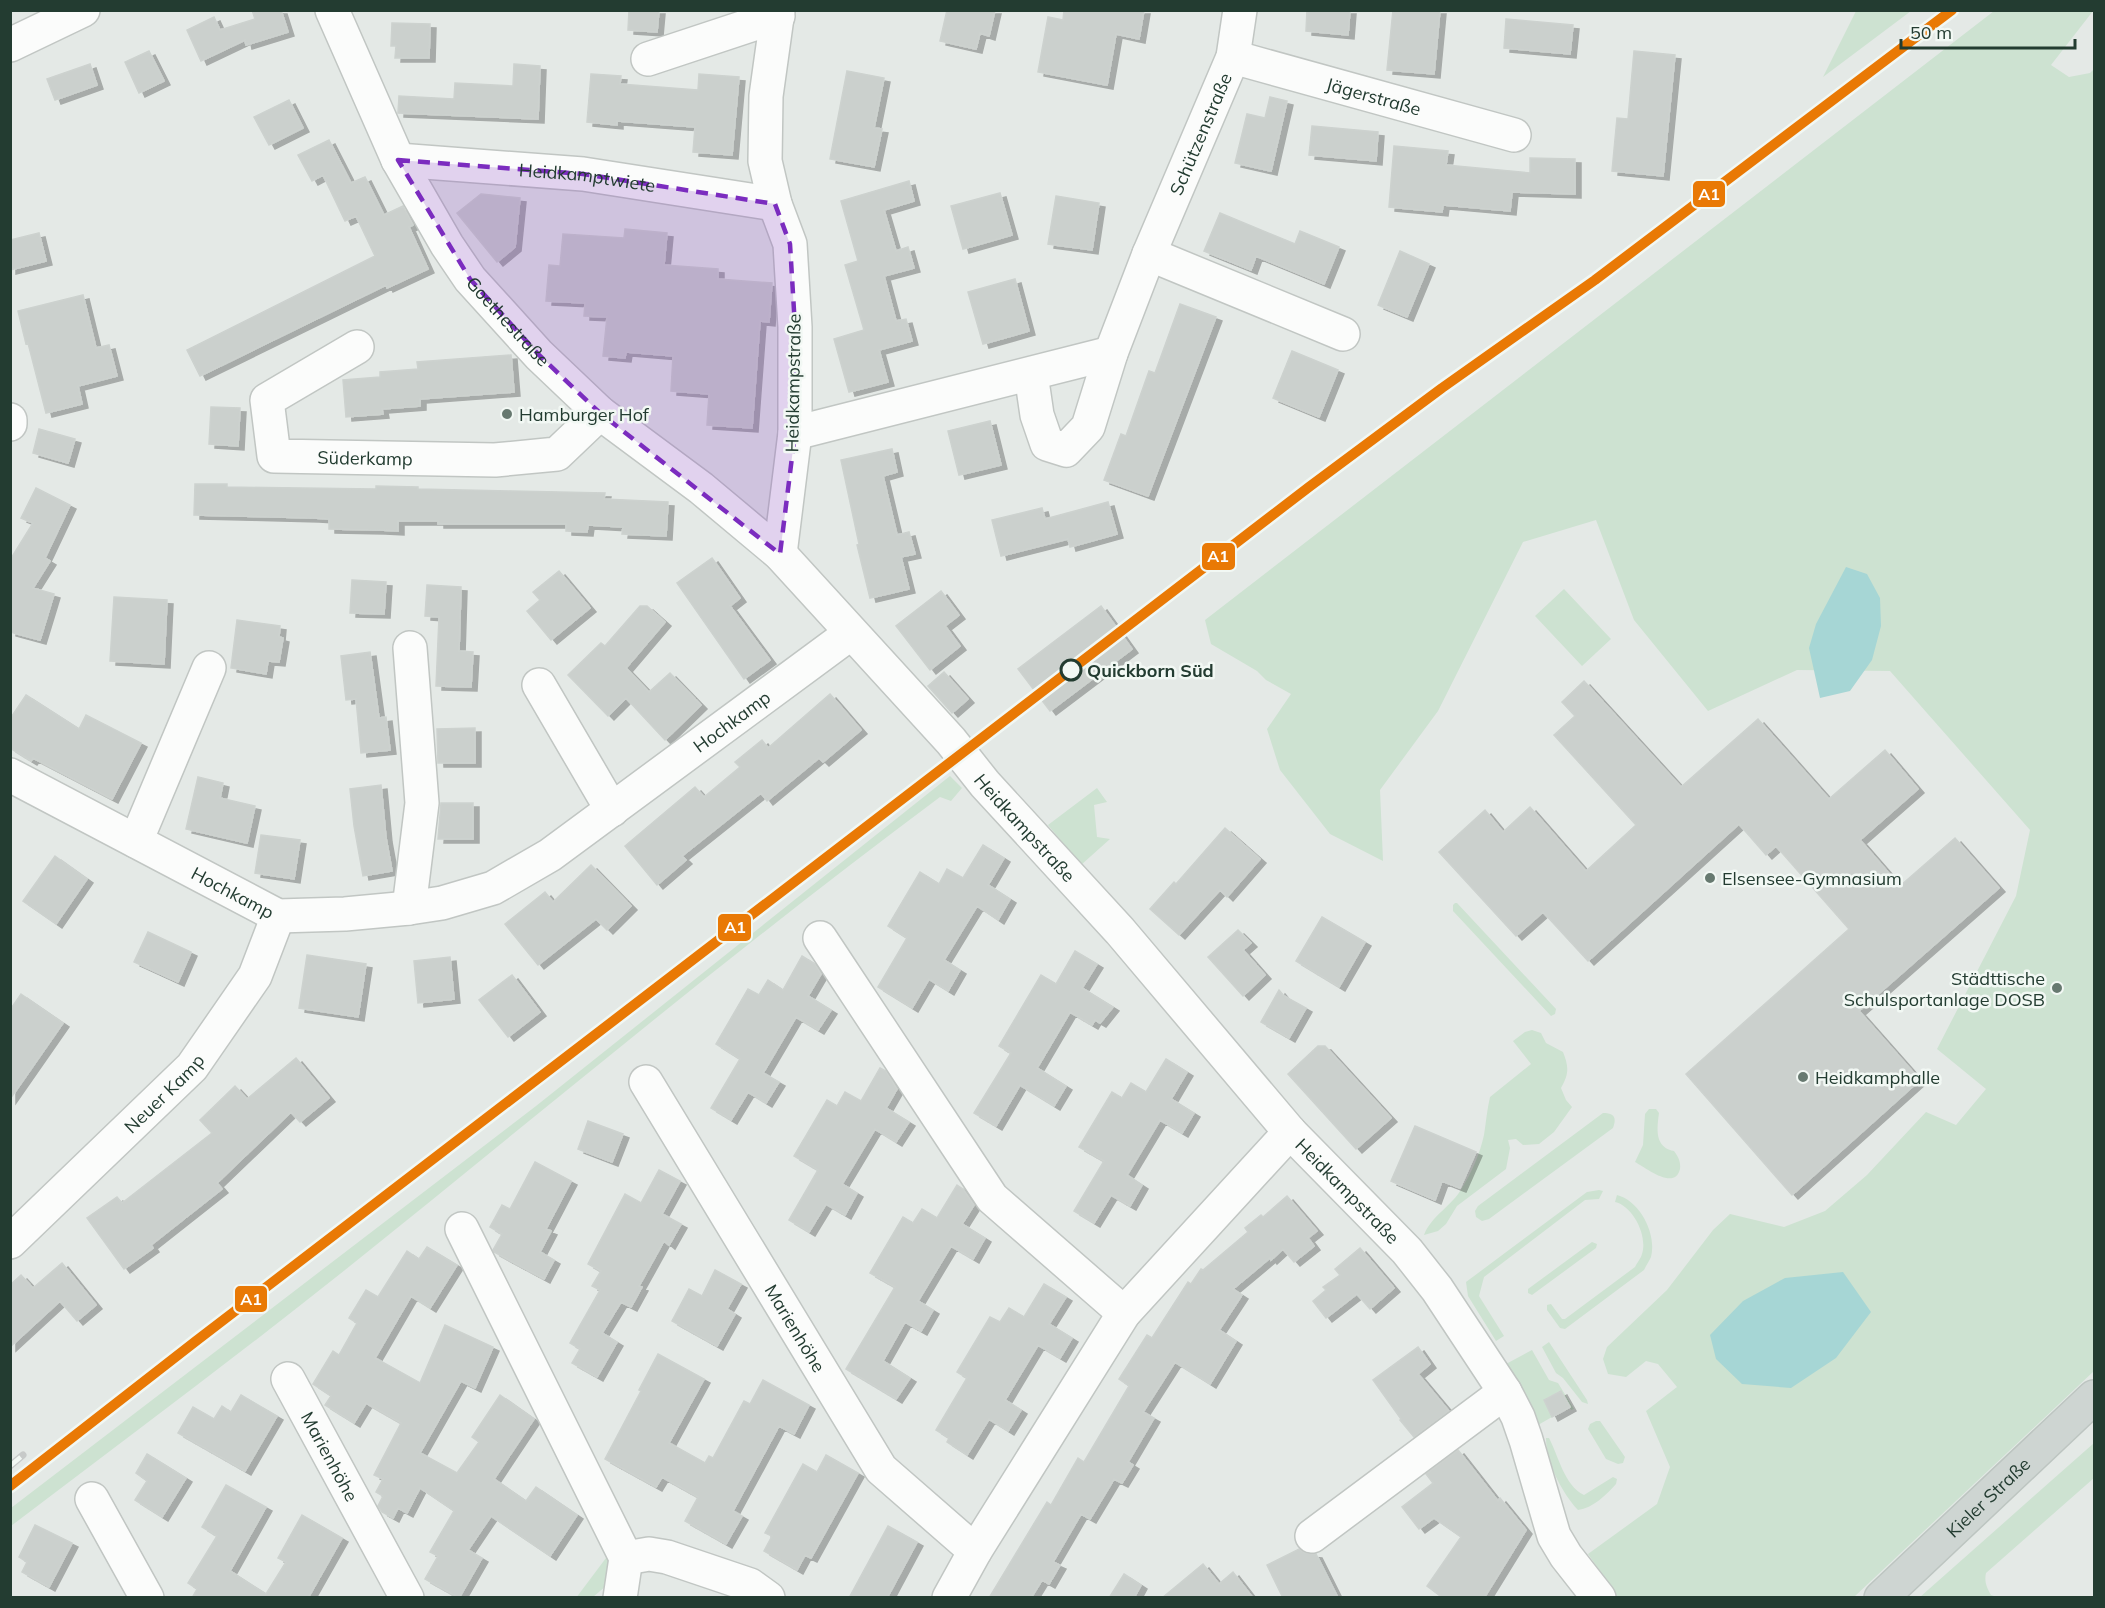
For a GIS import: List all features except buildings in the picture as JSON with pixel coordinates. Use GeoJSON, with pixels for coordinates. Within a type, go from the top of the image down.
{"type":"FeatureCollection","features":[{"type":"Feature","properties":{"kind":"main road","name":"Kieler Straße"},"geometry":{"type":"LineString","coordinates":[[1881,1598],[2094,1397]]}},
{"type":"Feature","properties":{"kind":"street"},"geometry":{"type":"LineString","coordinates":[[10,45],[83,10]]}},
{"type":"Feature","properties":{"kind":"street","name":"Goethestraße"},"geometry":{"type":"LineString","coordinates":[[332,10],[398,160],[447,245],[470,279],[539,355],[600,413],[692,481],[780,554]]}},
{"type":"Feature","properties":{"kind":"street","name":"Schützenstraße"},"geometry":{"type":"LineString","coordinates":[[1031,374],[1037,415],[1047,444],[1066,450],[1088,427],[1111,353],[1149,254],[1233,57],[1240,10]]}},
{"type":"Feature","properties":{"kind":"street"},"geometry":{"type":"LineString","coordinates":[[648,59],[778,13]]}},
{"type":"Feature","properties":{"kind":"street","name":"Heidkampstraße"},"geometry":{"type":"LineString","coordinates":[[778,13],[766,96],[765,161],[775,204],[790,244],[795,327],[795,433],[780,554],[951,741],[985,784],[1119,931],[1290,1132],[1407,1251],[1437,1289],[1505,1392],[1518,1417],[1526,1440],[1554,1536],[1566,1556],[1599,1598]]}},
{"type":"Feature","properties":{"kind":"street","name":"Jägerstraße"},"geometry":{"type":"LineString","coordinates":[[1233,57],[1514,135]]}},
{"type":"Feature","properties":{"kind":"street","name":"Heidkamptwiete"},"geometry":{"type":"LineString","coordinates":[[398,160],[583,174],[775,204]]}},
{"type":"Feature","properties":{"kind":"street"},"geometry":{"type":"LineString","coordinates":[[1149,254],[1343,334]]}},
{"type":"Feature","properties":{"kind":"street","name":"Süderkamp"},"geometry":{"type":"LineString","coordinates":[[357,347],[267,400],[274,456],[495,460],[557,454],[600,413]]}},
{"type":"Feature","properties":{"kind":"street"},"geometry":{"type":"LineString","coordinates":[[795,433],[1111,353]]}},
{"type":"Feature","properties":{"kind":"street","name":"Hochkamp"},"geometry":{"type":"LineString","coordinates":[[10,775],[278,916],[345,914],[442,903],[493,888],[550,855],[852,633]]}},
{"type":"Feature","properties":{"kind":"street"},"geometry":{"type":"LineString","coordinates":[[409,908],[422,803],[410,648]]}},
{"type":"Feature","properties":{"kind":"street"},"geometry":{"type":"LineString","coordinates":[[136,841],[209,668]]}},
{"type":"Feature","properties":{"kind":"street"},"geometry":{"type":"LineString","coordinates":[[539,685],[612,810]]}},
{"type":"Feature","properties":{"kind":"street","name":"Neuer Kamp"},"geometry":{"type":"LineString","coordinates":[[10,1242],[192,1067],[255,976],[278,916]]}},
{"type":"Feature","properties":{"kind":"street"},"geometry":{"type":"LineString","coordinates":[[820,938],[992,1198],[1124,1313]]}},
{"type":"Feature","properties":{"kind":"street","name":"Marienhöhe"},"geometry":{"type":"LineString","coordinates":[[646,1082],[881,1469],[975,1551]]}},
{"type":"Feature","properties":{"kind":"street"},"geometry":{"type":"LineString","coordinates":[[949,1598],[975,1551],[1124,1313],[1290,1132]]}},
{"type":"Feature","properties":{"kind":"street"},"geometry":{"type":"LineString","coordinates":[[462,1229],[626,1558],[620,1598]]}},
{"type":"Feature","properties":{"kind":"street","name":"Marienhöhe"},"geometry":{"type":"LineString","coordinates":[[288,1379],[407,1598]]}},
{"type":"Feature","properties":{"kind":"street"},"geometry":{"type":"LineString","coordinates":[[1312,1536],[1505,1392]]}},
{"type":"Feature","properties":{"kind":"street"},"geometry":{"type":"LineString","coordinates":[[93,1499],[147,1598]]}},
{"type":"Feature","properties":{"kind":"street"},"geometry":{"type":"LineString","coordinates":[[626,1558],[649,1554],[667,1557],[750,1585],[768,1598]]}},
{"type":"Feature","properties":{"kind":"street","name":"Heidkampstraße"},"geometry":{"type":"LineString","coordinates":[[1566,1556],[1584,1598]]}},
{"type":"Feature","properties":{"kind":"highlighted area"},"geometry":{"type":"Polygon","coordinates":[[[398,160],[583,174],[775,204],[790,244],[795,327],[795,433],[780,554],[600,413],[539,355],[470,279],[398,160]]]}},
{"type":"Feature","properties":{"kind":"green space"},"geometry":{"type":"Polygon","coordinates":[[[1856,11],[1911,11],[1823,77],[1856,11]]]}},
{"type":"Feature","properties":{"kind":"green space"},"geometry":{"type":"Polygon","coordinates":[[[1994,11],[2093,11],[2051,65],[2069,77],[2090,73],[2094,69],[2094,1371],[1854,1597],[1618,1597],[1588,1554],[1657,1504],[1670,1467],[1646,1411],[1677,1387],[1658,1364],[1646,1361],[1626,1377],[1608,1374],[1603,1359],[1607,1347],[1667,1290],[1713,1230],[1730,1214],[1784,1227],[1825,1211],[1867,1175],[1926,1112],[1956,1125],[1986,1089],[1937,1049],[2016,896],[2030,830],[1890,671],[1797,670],[1708,711],[1634,620],[1596,520],[1523,542],[1438,711],[1380,790],[1383,861],[1330,834],[1280,770],[1267,729],[1291,694],[1211,644],[1205,620],[1994,11]]]}},
{"type":"Feature","properties":{"kind":"green space"},"geometry":{"type":"Polygon","coordinates":[[[1564,589],[1611,639],[1582,666],[1535,616],[1564,589]]]}},
{"type":"Feature","properties":{"kind":"green space"},"geometry":{"type":"Polygon","coordinates":[[[950,776],[962,788],[951,801],[940,797],[864,854],[715,971],[345,1270],[11,1526],[11,1508],[536,1106],[950,776]]]}},
{"type":"Feature","properties":{"kind":"green space"},"geometry":{"type":"Polygon","coordinates":[[[1097,788],[1107,802],[1094,805],[1097,837],[1110,839],[1081,865],[1048,825],[1097,788]]]}},
{"type":"Feature","properties":{"kind":"green space"},"geometry":{"type":"Polygon","coordinates":[[[1455,903],[1556,1009],[1555,1014],[1551,1016],[1453,911],[1455,903]]]}},
{"type":"Feature","properties":{"kind":"green space"},"geometry":{"type":"Polygon","coordinates":[[[1532,1030],[1541,1033],[1546,1043],[1563,1052],[1567,1070],[1566,1079],[1561,1088],[1572,1107],[1554,1132],[1539,1144],[1523,1145],[1516,1139],[1508,1140],[1510,1148],[1506,1169],[1457,1206],[1446,1224],[1438,1231],[1424,1235],[1431,1222],[1458,1194],[1466,1182],[1484,1135],[1490,1097],[1531,1064],[1513,1041],[1532,1030]]]}},
{"type":"Feature","properties":{"kind":"green space"},"geometry":{"type":"Polygon","coordinates":[[[1649,1109],[1656,1109],[1659,1113],[1658,1136],[1660,1141],[1668,1149],[1674,1151],[1679,1159],[1680,1169],[1672,1178],[1653,1173],[1635,1162],[1643,1145],[1645,1114],[1649,1109]]]}},
{"type":"Feature","properties":{"kind":"green space"},"geometry":{"type":"Polygon","coordinates":[[[1603,1113],[1614,1116],[1613,1128],[1489,1219],[1482,1221],[1476,1217],[1475,1211],[1478,1206],[1603,1113]]]}},
{"type":"Feature","properties":{"kind":"green space"},"geometry":{"type":"Polygon","coordinates":[[[1603,1191],[1599,1199],[1585,1200],[1484,1277],[1479,1296],[1504,1336],[1496,1341],[1468,1296],[1466,1282],[1587,1192],[1603,1191]]]}},
{"type":"Feature","properties":{"kind":"green space"},"geometry":{"type":"Polygon","coordinates":[[[1617,1195],[1633,1204],[1645,1220],[1651,1238],[1651,1257],[1644,1270],[1565,1329],[1560,1328],[1547,1310],[1547,1305],[1551,1304],[1562,1319],[1565,1319],[1635,1267],[1641,1256],[1643,1239],[1638,1223],[1628,1209],[1615,1202],[1617,1195]]]}},
{"type":"Feature","properties":{"kind":"green space"},"geometry":{"type":"Polygon","coordinates":[[[1592,1242],[1597,1244],[1596,1248],[1532,1295],[1528,1293],[1528,1289],[1592,1242]]]}},
{"type":"Feature","properties":{"kind":"green space"},"geometry":{"type":"Polygon","coordinates":[[[1549,1342],[1588,1404],[1582,1402],[1563,1378],[1556,1373],[1542,1347],[1549,1342]]]}},
{"type":"Feature","properties":{"kind":"green space"},"geometry":{"type":"Polygon","coordinates":[[[1532,1350],[1549,1380],[1558,1383],[1574,1409],[1571,1410],[1560,1391],[1544,1400],[1552,1417],[1538,1425],[1506,1364],[1532,1350]]]}},
{"type":"Feature","properties":{"kind":"green space"},"geometry":{"type":"Polygon","coordinates":[[[1600,1421],[1625,1457],[1623,1463],[1618,1464],[1606,1459],[1588,1429],[1590,1424],[1600,1421]]]}},
{"type":"Feature","properties":{"kind":"green space"},"geometry":{"type":"Polygon","coordinates":[[[1546,1438],[1549,1438],[1567,1478],[1584,1495],[1613,1477],[1617,1479],[1616,1484],[1594,1504],[1578,1510],[1556,1477],[1549,1457],[1546,1438]]]}},
{"type":"Feature","properties":{"kind":"green space"},"geometry":{"type":"Polygon","coordinates":[[[2094,1443],[2094,1478],[1986,1573],[1988,1590],[1991,1595],[1997,1597],[1920,1597],[2094,1443]]]}},
{"type":"Feature","properties":{"kind":"green space"},"geometry":{"type":"Polygon","coordinates":[[[612,1550],[606,1586],[593,1597],[576,1598],[612,1550]]]}},
{"type":"Feature","properties":{"kind":"water"},"geometry":{"type":"Polygon","coordinates":[[[1846,567],[1867,574],[1880,598],[1881,626],[1872,660],[1850,691],[1820,698],[1809,648],[1816,624],[1846,567]]]}},
{"type":"Feature","properties":{"kind":"water"},"geometry":{"type":"Polygon","coordinates":[[[1843,1272],[1871,1312],[1836,1358],[1791,1388],[1742,1384],[1716,1359],[1710,1335],[1743,1301],[1785,1278],[1843,1272]]]}},
{"type":"Feature","properties":{"kind":"railway"},"geometry":{"type":"LineString","coordinates":[[10,1466],[23,1455]]}},
{"type":"Feature","properties":{"kind":"transit line","name":"A1"},"geometry":{"type":"LineString","coordinates":[[10,1486],[1309,487],[1442,388],[1595,280],[1952,10]]}},
{"type":"Feature","properties":{"kind":"place","name":"Hamburger Hof"},"geometry":{"type":"Point","coordinates":[507,414]}},
{"type":"Feature","properties":{"kind":"place","name":"Quickborn Süd"},"geometry":{"type":"Point","coordinates":[1071,670]}},
{"type":"Feature","properties":{"kind":"place","name":"Elsensee-Gymnasium"},"geometry":{"type":"Point","coordinates":[1710,878]}},
{"type":"Feature","properties":{"kind":"place","name":"Städttische Schulsportanlage DOSB"},"geometry":{"type":"Point","coordinates":[2057,988]}},
{"type":"Feature","properties":{"kind":"place","name":"Heidkamphalle"},"geometry":{"type":"Point","coordinates":[1803,1077]}}]}
